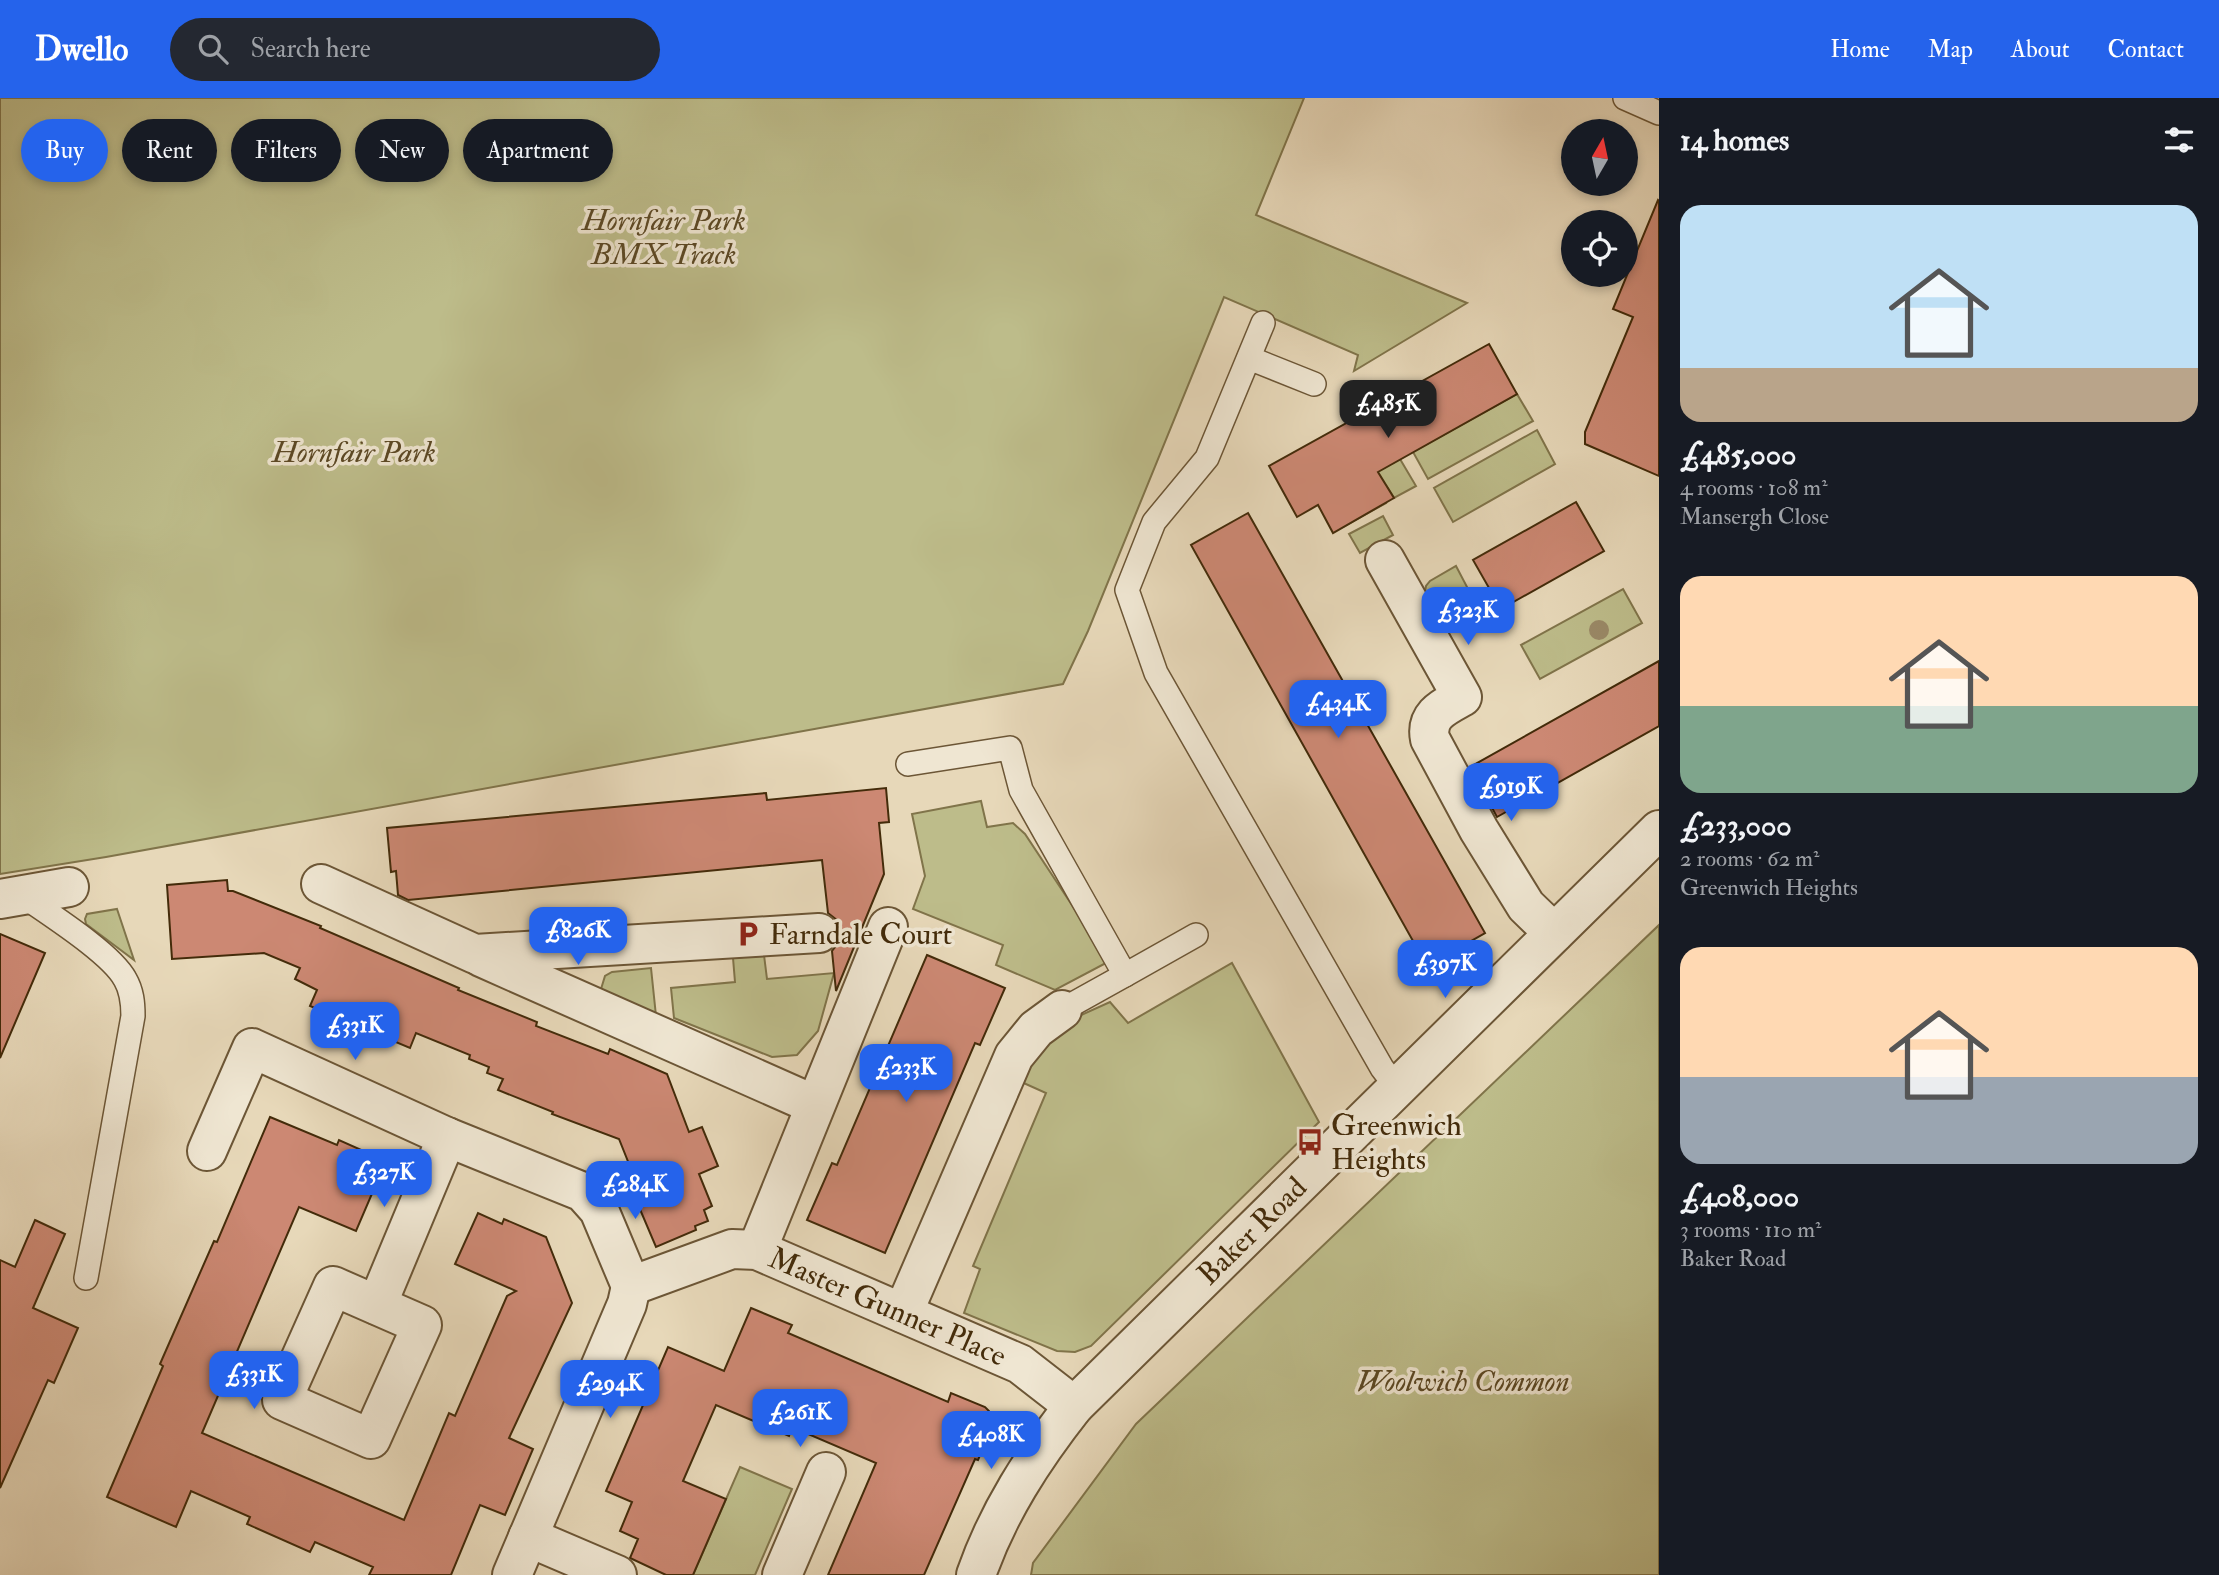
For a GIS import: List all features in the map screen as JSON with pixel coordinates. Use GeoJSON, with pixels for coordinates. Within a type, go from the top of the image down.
{"type":"FeatureCollection","features":[{"type":"Feature","properties":{"kind":"street"},"geometry":{"type":"LineString","coordinates":[[1385,559],[1462,697],[1437,711],[1428,729],[1430,739],[1479,830],[1526,906],[1554,933]]}},
{"type":"Feature","properties":{"kind":"street","name":"Baker Road"},"geometry":{"type":"LineString","coordinates":[[976,1575],[1002,1514],[1020,1481],[1046,1440],[1074,1406],[1659,830]]}},
{"type":"Feature","properties":{"kind":"street"},"geometry":{"type":"LineString","coordinates":[[321,884],[815,1105]]}},
{"type":"Feature","properties":{"kind":"street"},"geometry":{"type":"LineString","coordinates":[[11,897],[69,887]]}},
{"type":"Feature","properties":{"kind":"street","name":"Master Gunner Place"},"geometry":{"type":"LineString","coordinates":[[888,927],[757,1250],[1020,1364],[1074,1406]]}},
{"type":"Feature","properties":{"kind":"street"},"geometry":{"type":"LineString","coordinates":[[475,954],[819,933]]}},
{"type":"Feature","properties":{"kind":"street"},"geometry":{"type":"LineString","coordinates":[[903,1313],[1014,1056],[1036,1028],[1062,1010]]}},
{"type":"Feature","properties":{"kind":"street"},"geometry":{"type":"LineString","coordinates":[[207,1151],[252,1048],[447,1137],[583,1192],[599,1210],[631,1286],[627,1304],[512,1575]]}},
{"type":"Feature","properties":{"kind":"street"},"geometry":{"type":"LineString","coordinates":[[377,1305],[447,1137]]}},
{"type":"Feature","properties":{"kind":"street"},"geometry":{"type":"LineString","coordinates":[[631,1286],[732,1249],[757,1250]]}},
{"type":"Feature","properties":{"kind":"street"},"geometry":{"type":"LineString","coordinates":[[782,1575],[826,1472]]}},
{"type":"Feature","properties":{"kind":"street"},"geometry":{"type":"LineString","coordinates":[[528,1537],[618,1575]]}},
{"type":"Feature","properties":{"kind":"lane"},"geometry":{"type":"LineString","coordinates":[[1625,98],[1659,113]]}},
{"type":"Feature","properties":{"kind":"lane"},"geometry":{"type":"LineString","coordinates":[[1263,323],[1207,458],[1154,522],[1127,590],[1156,673],[1382,1068],[1398,1089]]}},
{"type":"Feature","properties":{"kind":"lane"},"geometry":{"type":"LineString","coordinates":[[1249,358],[1314,384]]}},
{"type":"Feature","properties":{"kind":"lane"},"geometry":{"type":"LineString","coordinates":[[908,764],[1010,748],[1021,790],[1125,975]]}},
{"type":"Feature","properties":{"kind":"lane"},"geometry":{"type":"LineString","coordinates":[[11,897],[114,964],[131,989],[134,1016],[86,1278]]}},
{"type":"Feature","properties":{"kind":"lane"},"geometry":{"type":"LineString","coordinates":[[1062,1010],[1196,935]]}},
{"type":"Feature","properties":{"kind":"green space","name":"Hornfair Park"},"geometry":{"type":"Polygon","coordinates":[[[0,98],[1304,98],[1256,215],[1467,303],[1354,371],[1358,355],[1224,297],[1088,631],[1063,684],[0,874],[0,98]]]}},
{"type":"Feature","properties":{"kind":"green space"},"geometry":{"type":"Polygon","coordinates":[[[1517,394],[1533,421],[1428,479],[1413,452],[1517,394]]]}},
{"type":"Feature","properties":{"kind":"green space"},"geometry":{"type":"Polygon","coordinates":[[[1537,430],[1555,464],[1453,522],[1434,488],[1537,430]]]}},
{"type":"Feature","properties":{"kind":"green space"},"geometry":{"type":"Polygon","coordinates":[[[1400,459],[1416,486],[1394,498],[1387,487],[1379,491],[1386,503],[1343,527],[1323,502],[1400,459]]]}},
{"type":"Feature","properties":{"kind":"green space"},"geometry":{"type":"Polygon","coordinates":[[[1383,516],[1393,535],[1360,553],[1349,534],[1383,516]]]}},
{"type":"Feature","properties":{"kind":"green space"},"geometry":{"type":"Polygon","coordinates":[[[1456,566],[1477,606],[1451,621],[1440,617],[1425,591],[1430,581],[1456,566]]]}},
{"type":"Feature","properties":{"kind":"green space"},"geometry":{"type":"Polygon","coordinates":[[[1623,589],[1642,623],[1540,679],[1521,645],[1623,589]]]}},
{"type":"Feature","properties":{"kind":"green space"},"geometry":{"type":"Polygon","coordinates":[[[981,801],[987,827],[1013,823],[1025,834],[1097,943],[1106,963],[1055,990],[996,965],[1003,945],[913,909],[925,876],[912,814],[981,801]]]}},
{"type":"Feature","properties":{"kind":"green space"},"geometry":{"type":"Polygon","coordinates":[[[117,909],[134,960],[86,924],[87,914],[117,909]]]}},
{"type":"Feature","properties":{"kind":"green space","name":"Woolwich Common"},"geometry":{"type":"Polygon","coordinates":[[[1659,925],[1659,1575],[1031,1575],[1033,1563],[1136,1424],[1659,925]]]}},
{"type":"Feature","properties":{"kind":"green space"},"geometry":{"type":"Polygon","coordinates":[[[764,955],[767,979],[834,973],[818,1031],[797,1055],[772,1057],[674,1018],[671,988],[735,982],[733,958],[764,955]]]}},
{"type":"Feature","properties":{"kind":"green space"},"geometry":{"type":"Polygon","coordinates":[[[1232,963],[1319,1122],[1091,1346],[1075,1352],[1057,1351],[964,1313],[980,1269],[973,1266],[1046,1093],[1017,1080],[1068,1021],[1110,1002],[1128,1023],[1232,963]]]}},
{"type":"Feature","properties":{"kind":"green space"},"geometry":{"type":"Polygon","coordinates":[[[651,968],[656,1016],[606,996],[601,989],[605,976],[612,972],[651,968]]]}},
{"type":"Feature","properties":{"kind":"green space"},"geometry":{"type":"Polygon","coordinates":[[[740,1467],[792,1489],[755,1575],[693,1575],[740,1467]]]}},
{"type":"Feature","properties":{"kind":"building"},"geometry":{"type":"Polygon","coordinates":[[[1658,200],[1659,476],[1585,444],[1585,432],[1633,317],[1613,309],[1622,287],[1638,287],[1638,248],[1658,200]]]}},
{"type":"Feature","properties":{"kind":"building"},"geometry":{"type":"Polygon","coordinates":[[[1489,344],[1517,394],[1378,472],[1394,498],[1333,533],[1318,505],[1297,517],[1269,466],[1489,344]]]}},
{"type":"Feature","properties":{"kind":"building"},"geometry":{"type":"Polygon","coordinates":[[[1576,502],[1604,551],[1501,609],[1473,560],[1576,502]]]}},
{"type":"Feature","properties":{"kind":"building"},"geometry":{"type":"Polygon","coordinates":[[[1248,513],[1485,933],[1427,966],[1191,545],[1248,513]]]}},
{"type":"Feature","properties":{"kind":"building"},"geometry":{"type":"Polygon","coordinates":[[[1659,661],[1659,726],[1497,817],[1470,767],[1659,661]]]}},
{"type":"Feature","properties":{"kind":"building"},"geometry":{"type":"Polygon","coordinates":[[[886,788],[889,822],[879,823],[884,874],[836,991],[832,951],[839,942],[841,931],[837,920],[828,913],[822,860],[408,900],[398,895],[396,871],[391,872],[387,828],[766,793],[767,800],[886,788]]]}},
{"type":"Feature","properties":{"kind":"building"},"geometry":{"type":"Polygon","coordinates":[[[227,880],[228,891],[321,926],[320,928],[459,988],[458,990],[537,1022],[536,1026],[608,1054],[610,1049],[667,1074],[689,1132],[702,1127],[718,1166],[699,1174],[712,1206],[704,1210],[708,1221],[695,1226],[696,1230],[656,1247],[639,1207],[645,1204],[619,1139],[498,1090],[503,1079],[487,1073],[489,1067],[469,1059],[470,1055],[416,1033],[410,1048],[310,1006],[317,990],[295,979],[300,968],[264,953],[172,959],[167,885],[227,880]]]}},
{"type":"Feature","properties":{"kind":"building"},"geometry":{"type":"Polygon","coordinates":[[[0,934],[45,953],[0,1058],[0,934]]]}},
{"type":"Feature","properties":{"kind":"building"},"geometry":{"type":"Polygon","coordinates":[[[927,955],[1005,988],[980,1045],[975,1043],[885,1253],[807,1220],[832,1163],[837,1165],[927,955]]]}},
{"type":"Feature","properties":{"kind":"building"},"geometry":{"type":"Polygon","coordinates":[[[270,1117],[337,1145],[339,1140],[386,1161],[356,1231],[299,1207],[202,1433],[404,1520],[449,1413],[455,1416],[507,1296],[516,1291],[455,1264],[478,1213],[502,1224],[504,1219],[546,1237],[572,1303],[509,1438],[533,1449],[505,1515],[480,1505],[451,1575],[369,1575],[373,1567],[315,1542],[310,1552],[247,1524],[250,1517],[191,1491],[176,1527],[107,1497],[163,1366],[160,1364],[214,1241],[217,1242],[270,1117]]]}},
{"type":"Feature","properties":{"kind":"building"},"geometry":{"type":"Polygon","coordinates":[[[35,1220],[65,1234],[33,1308],[78,1328],[54,1383],[48,1380],[0,1488],[0,1260],[15,1267],[35,1220]]]}},
{"type":"Feature","properties":{"kind":"building"},"geometry":{"type":"Polygon","coordinates":[[[751,1308],[792,1325],[788,1333],[948,1402],[951,1393],[989,1411],[992,1417],[991,1429],[924,1575],[828,1575],[876,1463],[792,1427],[789,1436],[716,1405],[683,1481],[726,1499],[693,1575],[666,1575],[630,1558],[638,1539],[620,1531],[632,1502],[606,1491],[668,1347],[724,1371],[751,1308]]]}},
{"type":"Feature","properties":{"kind":"place","name":"Farndale Court"},"geometry":{"type":"Point","coordinates":[748,934]}},
{"type":"Feature","properties":{"kind":"place","name":"Greenwich Heights"},"geometry":{"type":"Point","coordinates":[1310,1142]}},
{"type":"Feature","properties":{"kind":"park label","name":"Hornfair Park BMX Track"},"geometry":{"type":"Point","coordinates":[664,237]}}]}
